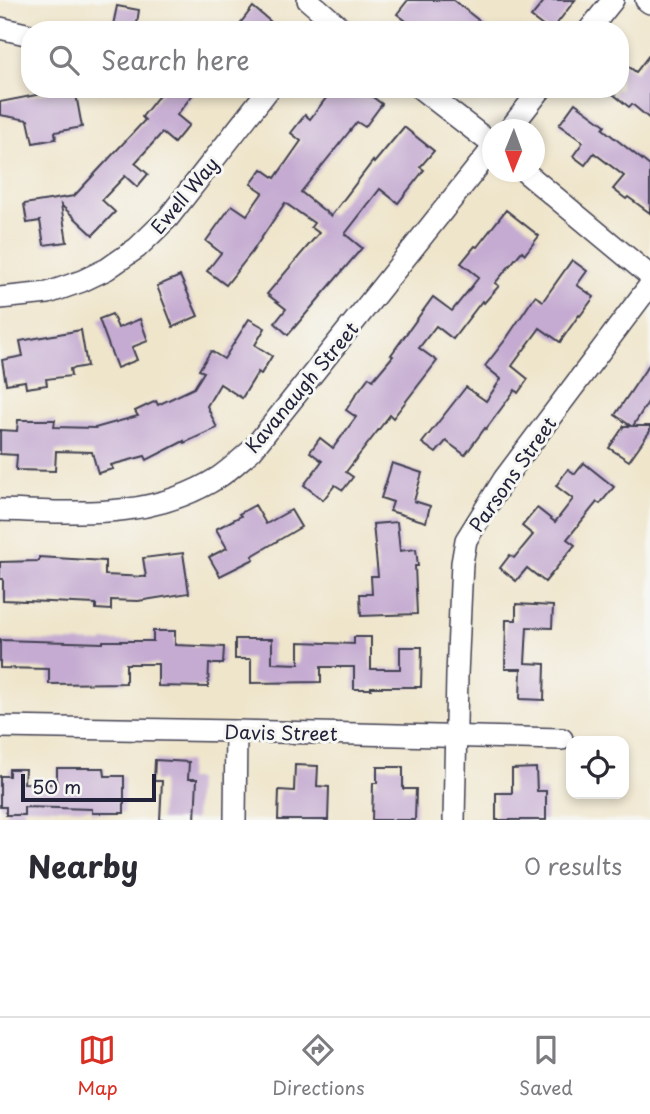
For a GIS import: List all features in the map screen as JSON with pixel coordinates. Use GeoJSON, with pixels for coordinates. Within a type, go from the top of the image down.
{"type":"FeatureCollection","features":[{"type":"Feature","properties":{"kind":"street"},"geometry":{"type":"LineString","coordinates":[[308,0],[325,21]]}},
{"type":"Feature","properties":{"kind":"street"},"geometry":{"type":"LineString","coordinates":[[596,21],[613,0]]}},
{"type":"Feature","properties":{"kind":"street"},"geometry":{"type":"LineString","coordinates":[[0,28],[21,33]]}},
{"type":"Feature","properties":{"kind":"street","name":"Ewell Way"},"geometry":{"type":"LineString","coordinates":[[0,298],[48,293],[82,281],[107,269],[137,248],[168,218],[262,98]]}},
{"type":"Feature","properties":{"kind":"street"},"geometry":{"type":"LineString","coordinates":[[433,98],[482,136]]}},
{"type":"Feature","properties":{"kind":"street"},"geometry":{"type":"LineString","coordinates":[[518,119],[534,98]]}},
{"type":"Feature","properties":{"kind":"street","name":"Kavanaugh Street"},"geometry":{"type":"LineString","coordinates":[[0,510],[104,513],[133,510],[183,496],[219,477],[252,450],[482,162]]}},
{"type":"Feature","properties":{"kind":"street"},"geometry":{"type":"LineString","coordinates":[[537,182],[650,276]]}},
{"type":"Feature","properties":{"kind":"street","name":"Parsons Street"},"geometry":{"type":"LineString","coordinates":[[454,820],[462,563],[466,540],[504,479],[650,285]]}},
{"type":"Feature","properties":{"kind":"street","name":"Davis Street"},"geometry":{"type":"LineString","coordinates":[[0,727],[562,739]]}},
{"type":"Feature","properties":{"kind":"street"},"geometry":{"type":"LineString","coordinates":[[234,820],[236,731]]}},
{"type":"Feature","properties":{"kind":"building"},"geometry":{"type":"Polygon","coordinates":[[[408,0],[453,0],[480,21],[406,21],[397,14],[408,0]]]}},
{"type":"Feature","properties":{"kind":"building"},"geometry":{"type":"Polygon","coordinates":[[[545,0],[575,0],[559,21],[536,21],[531,17],[545,0]]]}},
{"type":"Feature","properties":{"kind":"building"},"geometry":{"type":"Polygon","coordinates":[[[117,6],[139,10],[137,21],[114,21],[117,6]]]}},
{"type":"Feature","properties":{"kind":"building"},"geometry":{"type":"Polygon","coordinates":[[[253,7],[270,21],[242,21],[253,7]]]}},
{"type":"Feature","properties":{"kind":"building"},"geometry":{"type":"Polygon","coordinates":[[[650,54],[650,119],[632,104],[629,107],[618,98],[629,98],[629,67],[636,72],[650,54]]]}},
{"type":"Feature","properties":{"kind":"building"},"geometry":{"type":"Polygon","coordinates":[[[21,98],[77,98],[82,127],[55,132],[56,139],[33,143],[28,120],[0,115],[0,102],[21,98]]]}},
{"type":"Feature","properties":{"kind":"building"},"geometry":{"type":"Polygon","coordinates":[[[157,98],[190,98],[177,115],[189,125],[174,143],[162,133],[135,163],[148,174],[137,187],[125,176],[102,200],[115,212],[93,235],[61,205],[67,242],[44,245],[40,221],[27,223],[24,204],[74,196],[145,120],[142,117],[157,98]]]}},
{"type":"Feature","properties":{"kind":"building"},"geometry":{"type":"Polygon","coordinates":[[[326,98],[374,98],[382,104],[365,127],[357,122],[301,192],[331,216],[373,161],[374,163],[404,127],[434,151],[420,167],[424,170],[398,203],[380,189],[345,234],[362,248],[288,335],[275,323],[286,309],[267,294],[319,233],[311,227],[314,223],[285,203],[226,285],[207,271],[221,253],[206,241],[232,205],[247,215],[263,192],[251,184],[262,169],[275,178],[301,141],[291,133],[305,115],[310,119],[326,98]]]}},
{"type":"Feature","properties":{"kind":"building"},"geometry":{"type":"Polygon","coordinates":[[[575,103],[605,125],[603,129],[650,166],[650,213],[613,189],[624,176],[594,153],[585,165],[573,156],[583,142],[559,125],[575,103]]]}},
{"type":"Feature","properties":{"kind":"building"},"geometry":{"type":"Polygon","coordinates":[[[506,210],[539,236],[525,254],[522,251],[495,283],[499,286],[484,303],[482,301],[453,339],[436,326],[419,348],[437,361],[393,418],[390,415],[346,472],[353,477],[343,490],[335,485],[323,500],[304,485],[322,461],[310,452],[320,438],[333,448],[356,417],[346,410],[357,393],[369,377],[373,380],[393,356],[391,355],[433,297],[452,311],[479,277],[461,263],[506,210]]]}},
{"type":"Feature","properties":{"kind":"building"},"geometry":{"type":"Polygon","coordinates":[[[572,260],[587,271],[577,285],[594,297],[560,342],[540,328],[512,366],[528,379],[518,393],[515,390],[465,455],[446,441],[436,453],[422,443],[466,387],[486,401],[501,379],[485,366],[535,296],[543,301],[572,260]]]}},
{"type":"Feature","properties":{"kind":"building"},"geometry":{"type":"Polygon","coordinates":[[[180,276],[198,316],[173,327],[157,286],[180,276]]]}},
{"type":"Feature","properties":{"kind":"building"},"geometry":{"type":"Polygon","coordinates":[[[112,314],[118,328],[140,319],[148,341],[132,347],[137,360],[117,368],[99,319],[112,314]]]}},
{"type":"Feature","properties":{"kind":"building"},"geometry":{"type":"Polygon","coordinates":[[[249,319],[265,328],[255,345],[272,356],[242,398],[220,384],[207,406],[217,428],[147,460],[145,456],[111,465],[113,469],[98,473],[92,452],[56,451],[55,471],[16,470],[17,455],[0,454],[0,430],[17,431],[18,420],[55,420],[54,427],[95,428],[138,416],[135,411],[156,401],[158,405],[194,388],[204,372],[199,370],[211,351],[224,359],[249,319]]]}},
{"type":"Feature","properties":{"kind":"building"},"geometry":{"type":"Polygon","coordinates":[[[81,330],[87,366],[70,369],[71,376],[46,379],[47,385],[26,388],[25,381],[6,384],[2,360],[23,356],[20,341],[81,330]]]}},
{"type":"Feature","properties":{"kind":"building"},"geometry":{"type":"Polygon","coordinates":[[[650,363],[650,399],[633,426],[650,426],[650,431],[629,461],[609,448],[624,426],[631,426],[615,415],[650,363]]]}},
{"type":"Feature","properties":{"kind":"building"},"geometry":{"type":"Polygon","coordinates":[[[392,463],[422,473],[414,501],[430,506],[426,522],[390,511],[393,502],[381,498],[392,463]]]}},
{"type":"Feature","properties":{"kind":"building"},"geometry":{"type":"Polygon","coordinates":[[[584,463],[614,487],[600,504],[597,502],[567,539],[575,545],[545,582],[527,568],[516,581],[500,568],[510,555],[514,558],[533,535],[522,526],[537,508],[555,522],[573,499],[556,486],[568,469],[575,474],[584,463]]]}},
{"type":"Feature","properties":{"kind":"building"},"geometry":{"type":"Polygon","coordinates":[[[255,505],[266,524],[291,510],[301,527],[252,556],[254,559],[220,576],[209,557],[227,548],[216,529],[255,505]]]}},
{"type":"Feature","properties":{"kind":"building"},"geometry":{"type":"Polygon","coordinates":[[[397,522],[400,551],[416,549],[417,614],[361,616],[360,594],[372,594],[371,576],[378,576],[373,524],[397,522]]]}},
{"type":"Feature","properties":{"kind":"building"},"geometry":{"type":"Polygon","coordinates":[[[183,553],[189,593],[138,601],[111,600],[111,610],[96,609],[96,604],[3,600],[0,562],[39,561],[39,557],[105,561],[105,575],[146,577],[143,558],[183,553]]]}},
{"type":"Feature","properties":{"kind":"building"},"geometry":{"type":"Polygon","coordinates":[[[516,604],[553,606],[552,628],[527,627],[525,663],[545,664],[544,700],[520,699],[521,669],[505,669],[506,620],[516,620],[516,604]]]}},
{"type":"Feature","properties":{"kind":"building"},"geometry":{"type":"Polygon","coordinates":[[[153,631],[175,631],[175,645],[224,647],[223,664],[209,664],[208,687],[158,686],[158,664],[126,664],[126,683],[49,684],[49,669],[0,668],[0,640],[103,643],[153,641],[153,631]]]}},
{"type":"Feature","properties":{"kind":"building"},"geometry":{"type":"Polygon","coordinates":[[[354,637],[371,637],[371,669],[400,669],[400,647],[422,647],[421,687],[354,689],[354,667],[321,667],[321,682],[251,683],[251,659],[235,659],[235,639],[272,639],[272,663],[299,664],[299,642],[354,644],[354,637]]]}},
{"type":"Feature","properties":{"kind":"building"},"geometry":{"type":"Polygon","coordinates":[[[155,760],[189,762],[188,779],[197,779],[195,820],[160,820],[162,781],[154,781],[155,760]]]}},
{"type":"Feature","properties":{"kind":"building"},"geometry":{"type":"Polygon","coordinates":[[[295,765],[318,766],[317,786],[329,787],[328,820],[278,820],[279,790],[294,791],[295,765]]]}},
{"type":"Feature","properties":{"kind":"building"},"geometry":{"type":"Polygon","coordinates":[[[377,767],[403,767],[403,789],[416,789],[415,820],[372,820],[373,783],[377,783],[377,767]]]}},
{"type":"Feature","properties":{"kind":"building"},"geometry":{"type":"Polygon","coordinates":[[[57,768],[104,768],[105,776],[124,776],[124,813],[24,807],[24,815],[6,815],[6,807],[0,807],[0,776],[9,776],[9,769],[25,769],[24,783],[57,784],[57,768]]]}},
{"type":"Feature","properties":{"kind":"building"},"geometry":{"type":"Polygon","coordinates":[[[536,768],[537,791],[546,791],[546,820],[496,820],[496,793],[512,793],[512,769],[536,768]]]}}]}
